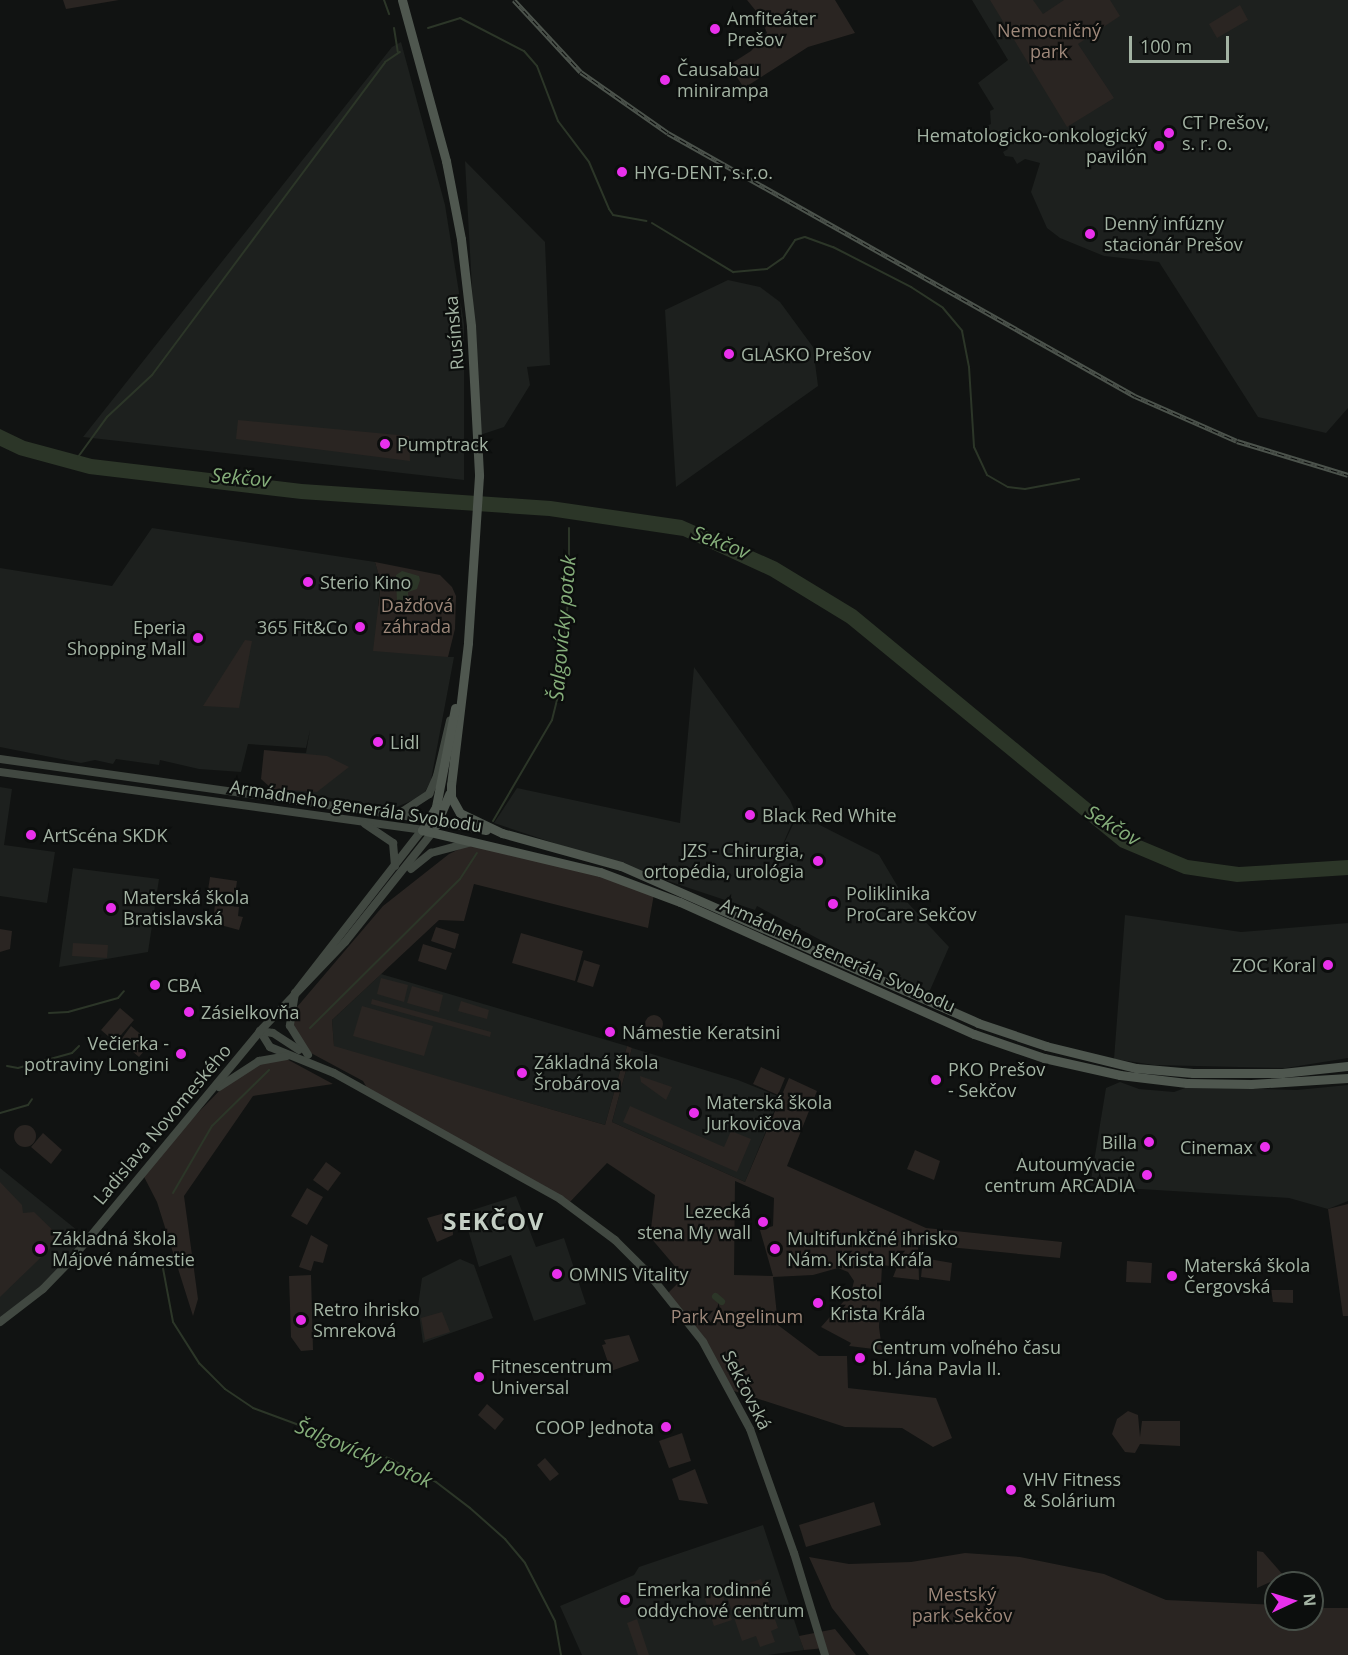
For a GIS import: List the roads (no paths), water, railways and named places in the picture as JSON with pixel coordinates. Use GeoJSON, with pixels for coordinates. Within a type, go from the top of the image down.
{"type":"FeatureCollection","features":[{"type":"Feature","properties":{"kind":"main road","name":"Rusínska"},"geometry":{"type":"LineString","coordinates":[[402,0],[428,86],[461,239],[472,338],[479,476],[477,532],[451,785]]}},
{"type":"Feature","properties":{"kind":"main road","name":"Rusínska"},"geometry":{"type":"LineString","coordinates":[[434,820],[453,715],[464,671]]}},
{"type":"Feature","properties":{"kind":"main road"},"geometry":{"type":"LineString","coordinates":[[427,831],[451,785]]}},
{"type":"Feature","properties":{"kind":"main road","name":"Armádneho generála Svobodu"},"geometry":{"type":"LineString","coordinates":[[451,785],[451,797],[462,815],[502,834],[621,866],[978,1023],[1046,1046],[1136,1068],[1193,1073],[1282,1073],[1348,1066]]}},
{"type":"Feature","properties":{"kind":"main road"},"geometry":{"type":"LineString","coordinates":[[434,820],[502,834]]}},
{"type":"Feature","properties":{"kind":"main road","name":"Armádneho generála Svobodu"},"geometry":{"type":"LineString","coordinates":[[427,831],[600,872],[641,887],[974,1034],[1044,1058],[1120,1075],[1187,1083],[1251,1084],[1348,1078]]}},
{"type":"Feature","properties":{"kind":"street"},"geometry":{"type":"LineString","coordinates":[[400,813],[429,794],[453,715]]}},
{"type":"Feature","properties":{"kind":"street","name":"Armádneho generála Svobodu"},"geometry":{"type":"LineString","coordinates":[[0,759],[400,813],[434,820]]}},
{"type":"Feature","properties":{"kind":"street","name":"Armádneho generála Svobodu"},"geometry":{"type":"LineString","coordinates":[[0,772],[427,831]]}},
{"type":"Feature","properties":{"kind":"street"},"geometry":{"type":"LineString","coordinates":[[359,820],[382,831],[393,843],[397,852],[394,869]]}},
{"type":"Feature","properties":{"kind":"street","name":"Ladislava Novomeského"},"geometry":{"type":"LineString","coordinates":[[295,993],[337,935],[427,831]]}},
{"type":"Feature","properties":{"kind":"street","name":"Ladislava Novomeského"},"geometry":{"type":"LineString","coordinates":[[0,1322],[54,1278],[260,1031],[379,901],[427,831]]}},
{"type":"Feature","properties":{"kind":"street"},"geometry":{"type":"LineString","coordinates":[[379,901],[431,853],[460,843],[480,842]]}},
{"type":"Feature","properties":{"kind":"street","name":"Sekčovská"},"geometry":{"type":"LineString","coordinates":[[295,993],[290,1026],[310,1057]]}},
{"type":"Feature","properties":{"kind":"street","name":"Sekčovská"},"geometry":{"type":"LineString","coordinates":[[260,1031],[270,1047],[334,1073]]}},
{"type":"Feature","properties":{"kind":"street","name":"Sekčovská"},"geometry":{"type":"LineString","coordinates":[[260,1031],[273,1033],[334,1073],[560,1199],[615,1240],[667,1294],[703,1342],[750,1429],[794,1552],[825,1655]]}},
{"type":"Feature","properties":{"kind":"street"},"geometry":{"type":"LineString","coordinates":[[201,1104],[241,1070],[259,1060],[292,1056]]}},
{"type":"Feature","properties":{"kind":"water","name":"Sekčov"},"geometry":{"type":"Polygon","coordinates":[[[0,429],[25,441],[92,459],[302,484],[551,501],[682,520],[777,562],[856,610],[1128,835],[1188,860],[1239,867],[1348,860],[1348,875],[1237,882],[1184,874],[1120,847],[847,623],[770,576],[683,536],[549,516],[301,499],[89,474],[19,455],[0,446],[0,429]]]}},
{"type":"Feature","properties":{"kind":"water"},"geometry":{"type":"Polygon","coordinates":[[[402,571],[419,576],[420,580],[417,589],[408,592],[408,603],[402,609],[397,603],[396,575],[402,571]]]}},
{"type":"Feature","properties":{"kind":"waterway"},"geometry":{"type":"LineString","coordinates":[[384,0],[389,14]]}},
{"type":"Feature","properties":{"kind":"waterway"},"geometry":{"type":"LineString","coordinates":[[428,28],[460,18],[524,51],[537,66],[558,121],[589,162],[613,215],[646,221]]}},
{"type":"Feature","properties":{"kind":"waterway"},"geometry":{"type":"LineString","coordinates":[[394,28],[398,52]]}},
{"type":"Feature","properties":{"kind":"waterway"},"geometry":{"type":"LineString","coordinates":[[78,457],[107,417],[152,375],[385,62],[400,52]]}},
{"type":"Feature","properties":{"kind":"waterway"},"geometry":{"type":"LineString","coordinates":[[652,223],[733,272],[767,269],[783,258],[795,240],[805,237],[833,247],[911,287],[943,308],[962,331],[969,367],[974,447],[987,475],[1008,487],[1025,489],[1079,479]]}},
{"type":"Feature","properties":{"kind":"waterway","name":"Šalgovícky potok"},"geometry":{"type":"LineString","coordinates":[[493,821],[552,720],[561,683],[569,588],[569,528]]}},
{"type":"Feature","properties":{"kind":"waterway","name":"Šalgovícky potok"},"geometry":{"type":"LineString","coordinates":[[310,1028],[460,879],[477,853]]}},
{"type":"Feature","properties":{"kind":"waterway"},"geometry":{"type":"LineString","coordinates":[[49,1013],[68,1012],[118,998],[124,991]]}},
{"type":"Feature","properties":{"kind":"waterway"},"geometry":{"type":"LineString","coordinates":[[7,1066],[18,1068],[72,1053],[79,1046]]}},
{"type":"Feature","properties":{"kind":"waterway","name":"Šalgovícky potok"},"geometry":{"type":"LineString","coordinates":[[173,1193],[212,1126],[269,1070]]}},
{"type":"Feature","properties":{"kind":"waterway"},"geometry":{"type":"LineString","coordinates":[[0,1113],[28,1105],[32,1099]]}},
{"type":"Feature","properties":{"kind":"waterway","name":"Šalgovícky potok"},"geometry":{"type":"LineString","coordinates":[[162,1263],[173,1322],[199,1363],[225,1389],[253,1408],[388,1458],[436,1482],[470,1508],[505,1539],[525,1563],[555,1621],[561,1655]]}},
{"type":"Feature","properties":{"kind":"waterway"},"geometry":{"type":"LineString","coordinates":[[715,1296],[721,1301]]}},
{"type":"Feature","properties":{"kind":"railway"},"geometry":{"type":"LineString","coordinates":[[514,0],[581,72],[668,133],[1135,396],[1237,441],[1348,475]]}},
{"type":"Feature","properties":{"kind":"place","name":"Amfiteáter Prešov"},"geometry":{"type":"Point","coordinates":[715,29]}},
{"type":"Feature","properties":{"kind":"place","name":"Čausabau minirampa"},"geometry":{"type":"Point","coordinates":[665,80]}},
{"type":"Feature","properties":{"kind":"place","name":"CT Prešov, s. r. o."},"geometry":{"type":"Point","coordinates":[1169,133]}},
{"type":"Feature","properties":{"kind":"place","name":"Hematologicko-onkologický pavilón"},"geometry":{"type":"Point","coordinates":[1159,146]}},
{"type":"Feature","properties":{"kind":"place","name":"HYG-DENT, s.r.o."},"geometry":{"type":"Point","coordinates":[622,172]}},
{"type":"Feature","properties":{"kind":"place","name":"Denný infúzny stacionár Prešov"},"geometry":{"type":"Point","coordinates":[1090,234]}},
{"type":"Feature","properties":{"kind":"place","name":"GLASKO Prešov"},"geometry":{"type":"Point","coordinates":[729,354]}},
{"type":"Feature","properties":{"kind":"place","name":"Pumptrack"},"geometry":{"type":"Point","coordinates":[385,444]}},
{"type":"Feature","properties":{"kind":"place","name":"Sterio Kino"},"geometry":{"type":"Point","coordinates":[308,582]}},
{"type":"Feature","properties":{"kind":"place","name":"365 Fit&Co"},"geometry":{"type":"Point","coordinates":[360,627]}},
{"type":"Feature","properties":{"kind":"place","name":"Eperia Shopping Mall"},"geometry":{"type":"Point","coordinates":[198,638]}},
{"type":"Feature","properties":{"kind":"place","name":"Lidl"},"geometry":{"type":"Point","coordinates":[378,742]}},
{"type":"Feature","properties":{"kind":"place","name":"Black Red White"},"geometry":{"type":"Point","coordinates":[750,815]}},
{"type":"Feature","properties":{"kind":"place","name":"ArtScéna SKDK"},"geometry":{"type":"Point","coordinates":[31,835]}},
{"type":"Feature","properties":{"kind":"place","name":"JZS - Chirurgia, ortopédia, urológia"},"geometry":{"type":"Point","coordinates":[818,861]}},
{"type":"Feature","properties":{"kind":"place","name":"Poliklinika ProCare Sekčov"},"geometry":{"type":"Point","coordinates":[833,904]}},
{"type":"Feature","properties":{"kind":"place","name":"Materská škola Bratislavská"},"geometry":{"type":"Point","coordinates":[111,908]}},
{"type":"Feature","properties":{"kind":"place","name":"ZOC Koral"},"geometry":{"type":"Point","coordinates":[1328,965]}},
{"type":"Feature","properties":{"kind":"place","name":"CBA"},"geometry":{"type":"Point","coordinates":[155,985]}},
{"type":"Feature","properties":{"kind":"place","name":"Zásielkovňa"},"geometry":{"type":"Point","coordinates":[189,1012]}},
{"type":"Feature","properties":{"kind":"place","name":"Námestie Keratsini"},"geometry":{"type":"Point","coordinates":[610,1032]}},
{"type":"Feature","properties":{"kind":"place","name":"Večierka - potraviny Longini"},"geometry":{"type":"Point","coordinates":[181,1054]}},
{"type":"Feature","properties":{"kind":"place","name":"Základná škola Šrobárova"},"geometry":{"type":"Point","coordinates":[522,1073]}},
{"type":"Feature","properties":{"kind":"place","name":"PKO Prešov - Sekčov"},"geometry":{"type":"Point","coordinates":[936,1080]}},
{"type":"Feature","properties":{"kind":"place","name":"Materská škola Jurkovičova"},"geometry":{"type":"Point","coordinates":[694,1113]}},
{"type":"Feature","properties":{"kind":"place","name":"Billa"},"geometry":{"type":"Point","coordinates":[1149,1142]}},
{"type":"Feature","properties":{"kind":"place","name":"Cinemax"},"geometry":{"type":"Point","coordinates":[1265,1147]}},
{"type":"Feature","properties":{"kind":"place","name":"Autoumývacie centrum ARCADIA"},"geometry":{"type":"Point","coordinates":[1147,1175]}},
{"type":"Feature","properties":{"kind":"place","name":"Lezecká stena My wall"},"geometry":{"type":"Point","coordinates":[763,1222]}},
{"type":"Feature","properties":{"kind":"place","name":"Základná škola Májové námestie"},"geometry":{"type":"Point","coordinates":[40,1249]}},
{"type":"Feature","properties":{"kind":"place","name":"Multifunkčné ihrisko Nám. Krista Kráľa"},"geometry":{"type":"Point","coordinates":[775,1249]}},
{"type":"Feature","properties":{"kind":"place","name":"OMNIS Vitality"},"geometry":{"type":"Point","coordinates":[557,1274]}},
{"type":"Feature","properties":{"kind":"place","name":"Materská škola Čergovská"},"geometry":{"type":"Point","coordinates":[1172,1276]}},
{"type":"Feature","properties":{"kind":"place","name":"Kostol Krista Kráľa"},"geometry":{"type":"Point","coordinates":[818,1303]}},
{"type":"Feature","properties":{"kind":"place","name":"Retro ihrisko Smreková"},"geometry":{"type":"Point","coordinates":[301,1320]}},
{"type":"Feature","properties":{"kind":"place","name":"Centrum voľného času bl. Jána Pavla II."},"geometry":{"type":"Point","coordinates":[860,1358]}},
{"type":"Feature","properties":{"kind":"place","name":"Fitnescentrum Universal"},"geometry":{"type":"Point","coordinates":[479,1377]}},
{"type":"Feature","properties":{"kind":"place","name":"COOP Jednota"},"geometry":{"type":"Point","coordinates":[666,1427]}},
{"type":"Feature","properties":{"kind":"place","name":"VHV Fitness & Solárium"},"geometry":{"type":"Point","coordinates":[1011,1490]}},
{"type":"Feature","properties":{"kind":"place","name":"Emerka rodinné oddychové centrum"},"geometry":{"type":"Point","coordinates":[625,1600]}},
{"type":"Feature","properties":{"kind":"district","name":"SEKČOV"},"geometry":{"type":"Point","coordinates":[494,1221]}},
{"type":"Feature","properties":{"kind":"park label","name":"Nemocničný park"},"geometry":{"type":"Point","coordinates":[1049,42]}},
{"type":"Feature","properties":{"kind":"park label","name":"Dažďová záhrada"},"geometry":{"type":"Point","coordinates":[417,616]}},
{"type":"Feature","properties":{"kind":"park label","name":"Park Angelinum"},"geometry":{"type":"Point","coordinates":[737,1316]}},
{"type":"Feature","properties":{"kind":"park label","name":"Mestský park Sekčov"},"geometry":{"type":"Point","coordinates":[962,1605]}}]}
